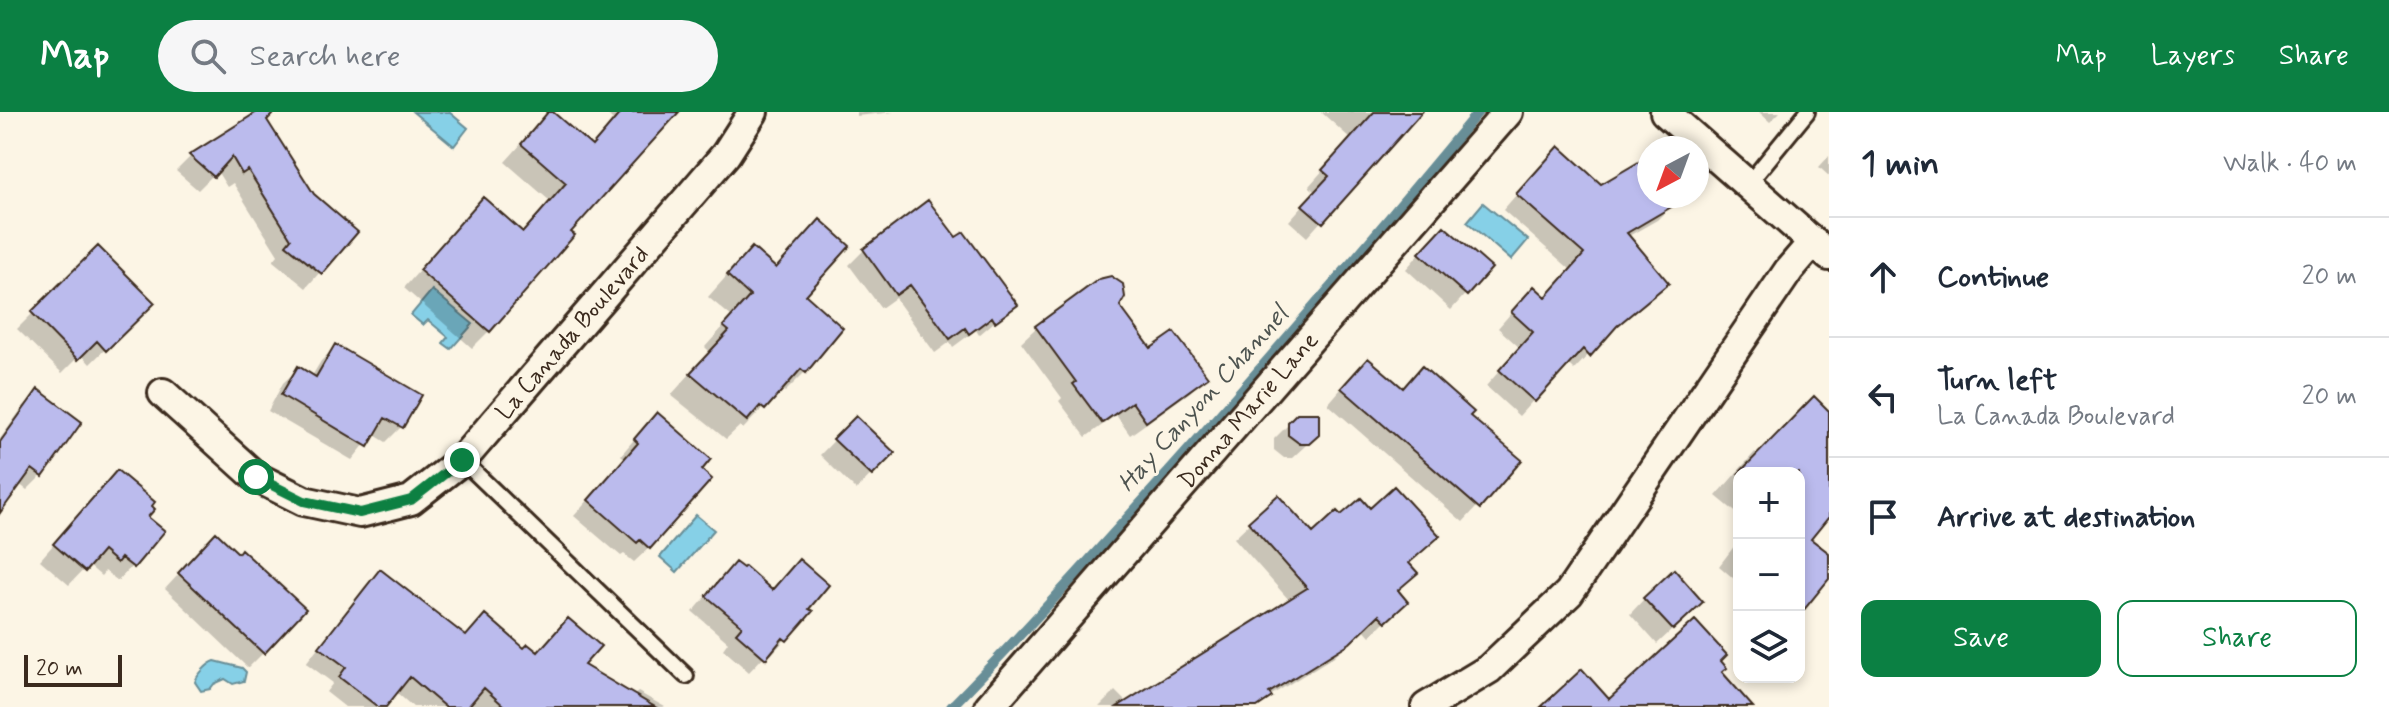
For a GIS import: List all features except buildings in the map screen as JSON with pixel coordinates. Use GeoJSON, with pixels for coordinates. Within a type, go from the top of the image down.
{"type":"FeatureCollection","features":[{"type":"Feature","properties":{"kind":"street","name":"La Canada Boulevard"},"geometry":{"type":"LineString","coordinates":[[163,393],[256,477],[304,501],[360,513],[411,500],[462,460],[726,154],[753,112]]}},
{"type":"Feature","properties":{"kind":"street","name":"Donna Marie Lane"},"geometry":{"type":"LineString","coordinates":[[989,707],[1508,112]]}},
{"type":"Feature","properties":{"kind":"street"},"geometry":{"type":"LineString","coordinates":[[1426,707],[1489,669],[1569,593],[1789,270],[1821,249],[1665,112]]}},
{"type":"Feature","properties":{"kind":"lane"},"geometry":{"type":"LineString","coordinates":[[1749,183],[1807,112]]}},
{"type":"Feature","properties":{"kind":"lane"},"geometry":{"type":"LineString","coordinates":[[462,460],[686,676]]}},
{"type":"Feature","properties":{"kind":"water"},"geometry":{"type":"Polygon","coordinates":[[[413,112],[449,112],[468,128],[454,146],[413,112]]]}},
{"type":"Feature","properties":{"kind":"water"},"geometry":{"type":"Polygon","coordinates":[[[1483,203],[1528,240],[1511,260],[1467,222],[1483,203]]]}},
{"type":"Feature","properties":{"kind":"water"},"geometry":{"type":"Polygon","coordinates":[[[432,290],[473,324],[451,349],[443,343],[448,337],[428,320],[423,325],[411,315],[432,290]]]}},
{"type":"Feature","properties":{"kind":"water"},"geometry":{"type":"Polygon","coordinates":[[[696,515],[714,530],[677,572],[660,557],[696,515]]]}},
{"type":"Feature","properties":{"kind":"water"},"geometry":{"type":"Polygon","coordinates":[[[215,661],[242,668],[246,672],[244,681],[233,684],[225,679],[201,691],[196,679],[215,661]]]}},
{"type":"Feature","properties":{"kind":"waterway","name":"Hay Canyon Channel"},"geometry":{"type":"LineString","coordinates":[[951,707],[1224,410],[1478,112]]}},
{"type":"Feature","properties":{"kind":"route"},"geometry":{"type":"LineString","coordinates":[[256,477],[304,501],[360,513],[411,500],[462,460]]}}]}
